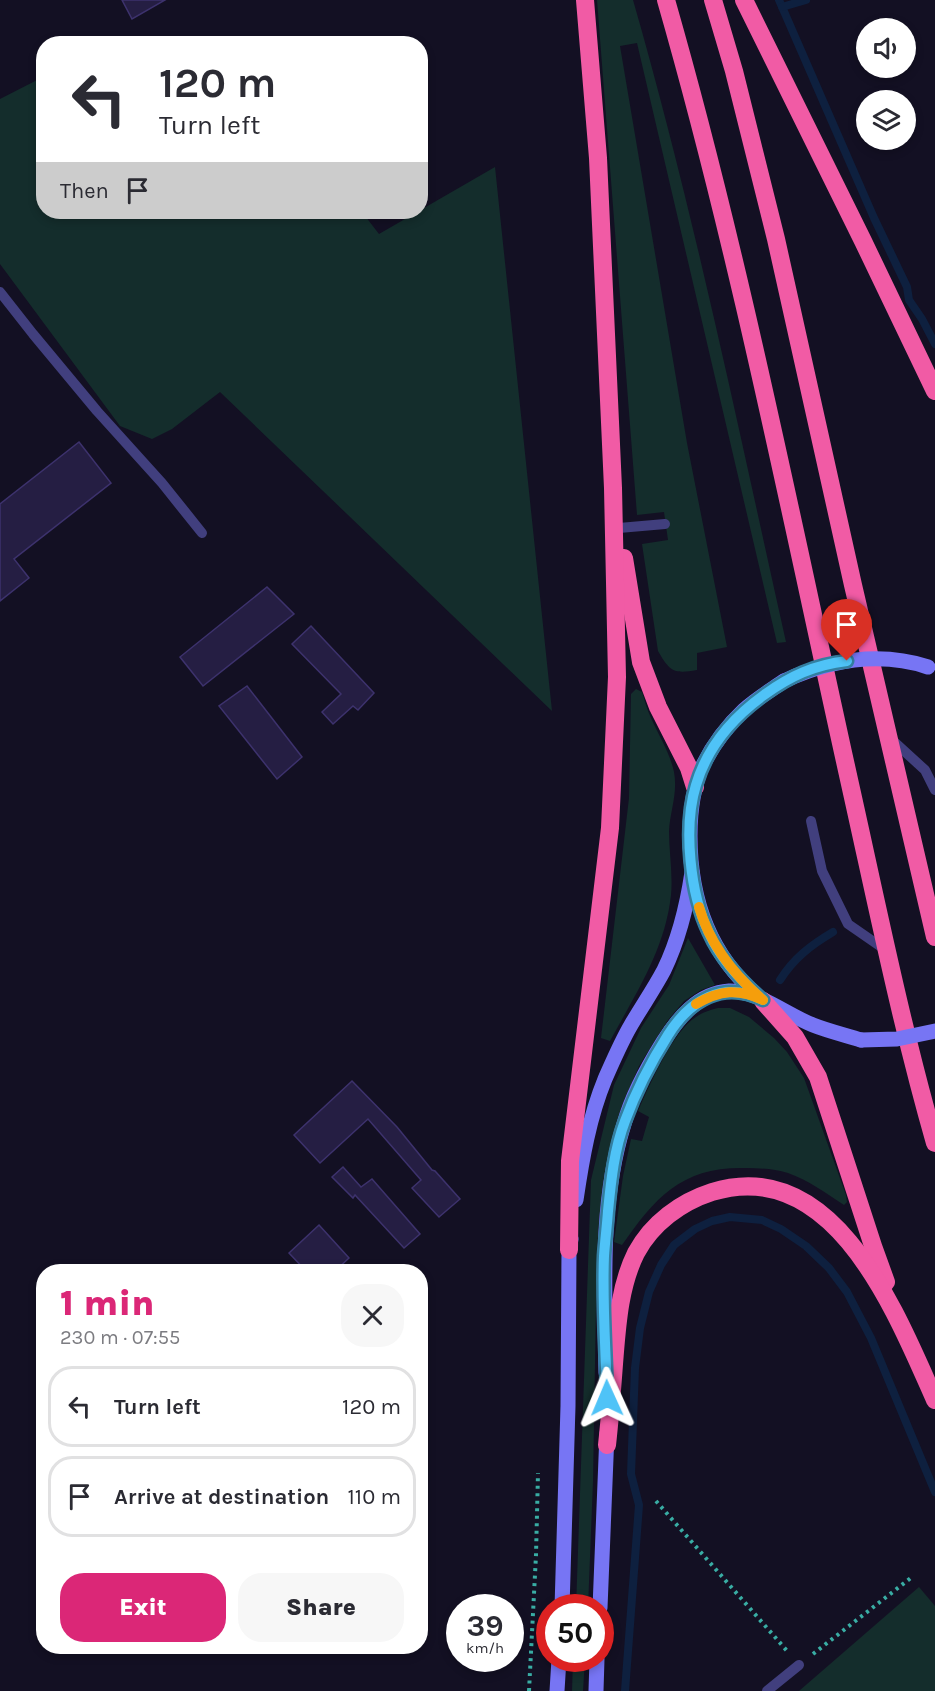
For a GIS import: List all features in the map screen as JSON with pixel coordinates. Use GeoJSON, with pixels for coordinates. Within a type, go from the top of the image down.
{"type":"FeatureCollection","features":[{"type":"Feature","properties":{"kind":"highway"},"geometry":{"type":"LineString","coordinates":[[569,1250],[570,1161],[610,828],[617,677],[613,488],[598,159],[585,0]]}},
{"type":"Feature","properties":{"kind":"highway"},"geometry":{"type":"LineString","coordinates":[[666,0],[734,257],[914,1071],[935,1143]]}},
{"type":"Feature","properties":{"kind":"highway"},"geometry":{"type":"LineString","coordinates":[[713,0],[734,71],[776,239],[935,937]]}},
{"type":"Feature","properties":{"kind":"highway"},"geometry":{"type":"LineString","coordinates":[[744,0],[935,391]]}},
{"type":"Feature","properties":{"kind":"highway"},"geometry":{"type":"LineString","coordinates":[[613,488],[641,662],[658,707],[689,768],[695,787]]}},
{"type":"Feature","properties":{"kind":"highway"},"geometry":{"type":"LineString","coordinates":[[763,1000],[795,1037],[818,1077],[873,1246],[906,1334],[935,1400]]}},
{"type":"Feature","properties":{"kind":"highway"},"geometry":{"type":"LineString","coordinates":[[607,1445],[619,1307],[628,1274],[636,1253],[648,1235],[680,1206],[700,1196],[738,1187],[758,1188],[787,1195],[813,1208],[852,1245],[887,1298],[906,1334]]}},
{"type":"Feature","properties":{"kind":"main road"},"geometry":{"type":"LineString","coordinates":[[763,1000],[732,971],[709,934],[698,904],[692,872],[690,829],[695,787],[704,765],[729,726],[744,709],[784,681],[808,670],[834,662],[860,659],[913,662],[931,668]]}},
{"type":"Feature","properties":{"kind":"main road"},"geometry":{"type":"LineString","coordinates":[[562,1594],[568,1406],[569,1250],[581,1164],[589,1125],[604,1081],[630,1027],[655,987],[673,948],[684,915],[692,872]]}},
{"type":"Feature","properties":{"kind":"main road"},"geometry":{"type":"LineString","coordinates":[[601,1594],[607,1445],[604,1257],[611,1175],[624,1122],[645,1073],[658,1050],[683,1014],[692,1006],[706,998],[727,991],[744,993],[814,1026],[861,1040],[897,1039],[935,1031]]}},
{"type":"Feature","properties":{"kind":"main road"},"geometry":{"type":"LineString","coordinates":[[557,1691],[558,1672]]}},
{"type":"Feature","properties":{"kind":"main road"},"geometry":{"type":"LineString","coordinates":[[596,1691],[597,1672]]}},
{"type":"Feature","properties":{"kind":"lane"},"geometry":{"type":"LineString","coordinates":[[0,292],[97,411],[162,483],[202,533]]}},
{"type":"Feature","properties":{"kind":"lane"},"geometry":{"type":"LineString","coordinates":[[619,528],[664,524]]}},
{"type":"Feature","properties":{"kind":"lane"},"geometry":{"type":"LineString","coordinates":[[888,736],[925,770],[935,790]]}},
{"type":"Feature","properties":{"kind":"lane"},"geometry":{"type":"LineString","coordinates":[[811,820],[822,871],[848,924],[887,951]]}},
{"type":"Feature","properties":{"kind":"lane"},"geometry":{"type":"LineString","coordinates":[[767,1691],[799,1665]]}},
{"type":"Feature","properties":{"kind":"path"},"geometry":{"type":"LineString","coordinates":[[529,1691],[538,1473]]}},
{"type":"Feature","properties":{"kind":"path"},"geometry":{"type":"LineString","coordinates":[[656,1501],[799,1665],[912,1576]]}},
{"type":"Feature","properties":{"kind":"green space"},"geometry":{"type":"Polygon","coordinates":[[[597,0],[633,0],[696,240],[786,642],[777,643],[637,43],[620,46],[687,443],[727,647],[697,653],[697,670],[673,670],[658,651],[642,544],[668,540],[664,512],[637,515],[597,0]]]}},
{"type":"Feature","properties":{"kind":"green space"},"geometry":{"type":"Polygon","coordinates":[[[36,81],[36,219],[367,219],[379,234],[405,219],[428,219],[428,206],[495,167],[552,711],[220,392],[172,429],[152,439],[120,426],[0,264],[0,99],[36,81]]]}},
{"type":"Feature","properties":{"kind":"green space"},"geometry":{"type":"Polygon","coordinates":[[[636,689],[642,692],[648,712],[667,751],[674,772],[674,795],[669,831],[671,895],[668,915],[656,953],[610,1041],[601,1038],[629,798],[631,694],[636,689]]]}},
{"type":"Feature","properties":{"kind":"green space"},"geometry":{"type":"Polygon","coordinates":[[[688,938],[715,985],[701,990],[684,1001],[668,1020],[639,1066],[620,1112],[601,1203],[597,1247],[589,1594],[576,1594],[591,1180],[614,1085],[641,1028],[669,985],[688,938]]]}},
{"type":"Feature","properties":{"kind":"green space"},"geometry":{"type":"Polygon","coordinates":[[[718,1008],[730,1008],[749,1017],[787,1052],[804,1078],[847,1202],[844,1205],[810,1183],[783,1172],[757,1168],[705,1172],[673,1187],[647,1212],[622,1245],[614,1242],[623,1176],[631,1139],[642,1141],[649,1117],[638,1111],[662,1060],[679,1034],[696,1017],[718,1008]]]}},
{"type":"Feature","properties":{"kind":"green space"},"geometry":{"type":"Polygon","coordinates":[[[919,1587],[935,1606],[935,1691],[799,1691],[919,1587]]]}},
{"type":"Feature","properties":{"kind":"green space"},"geometry":{"type":"Polygon","coordinates":[[[573,1672],[584,1672],[583,1691],[572,1691],[573,1672]]]}},
{"type":"Feature","properties":{"kind":"building"},"geometry":{"type":"Polygon","coordinates":[[[122,0],[165,0],[132,19],[122,0]]]}},
{"type":"Feature","properties":{"kind":"building"},"geometry":{"type":"Polygon","coordinates":[[[79,442],[111,483],[14,559],[29,578],[0,601],[0,504],[79,442]]]}},
{"type":"Feature","properties":{"kind":"building"},"geometry":{"type":"Polygon","coordinates":[[[267,587],[294,614],[203,686],[180,657],[267,587]]]}},
{"type":"Feature","properties":{"kind":"building"},"geometry":{"type":"Polygon","coordinates":[[[311,626],[374,693],[358,710],[353,706],[333,724],[322,712],[341,694],[292,644],[311,626]]]}},
{"type":"Feature","properties":{"kind":"building"},"geometry":{"type":"Polygon","coordinates":[[[247,686],[302,757],[277,779],[219,706],[247,686]]]}},
{"type":"Feature","properties":{"kind":"building"},"geometry":{"type":"Polygon","coordinates":[[[352,1081],[397,1127],[432,1170],[460,1199],[439,1217],[412,1188],[421,1180],[368,1119],[320,1163],[294,1135],[352,1081]]]}},
{"type":"Feature","properties":{"kind":"building"},"geometry":{"type":"Polygon","coordinates":[[[343,1167],[361,1187],[372,1179],[420,1234],[404,1248],[355,1195],[353,1198],[332,1177],[343,1167]]]}},
{"type":"Feature","properties":{"kind":"building"},"geometry":{"type":"Polygon","coordinates":[[[319,1225],[349,1258],[343,1264],[299,1264],[289,1253],[319,1225]]]}},
{"type":"Feature","properties":{"kind":"waterway"},"geometry":{"type":"LineString","coordinates":[[779,0],[874,218],[907,287],[909,300],[935,344]]}},
{"type":"Feature","properties":{"kind":"waterway"},"geometry":{"type":"LineString","coordinates":[[782,7],[806,0]]}},
{"type":"Feature","properties":{"kind":"waterway"},"geometry":{"type":"LineString","coordinates":[[780,980],[804,953],[833,932]]}},
{"type":"Feature","properties":{"kind":"waterway"},"geometry":{"type":"LineString","coordinates":[[625,1691],[639,1505],[631,1474],[635,1368],[640,1328],[649,1292],[661,1265],[674,1245],[695,1229],[712,1221],[730,1217],[762,1220],[781,1229],[806,1246],[829,1268],[847,1292],[871,1338],[935,1492]]}},
{"type":"Feature","properties":{"kind":"slow traffic"},"geometry":{"type":"LineString","coordinates":[[696,1004],[727,991],[744,993],[763,1000],[732,971],[709,934],[699,907]]}},
{"type":"Feature","properties":{"kind":"route"},"geometry":{"type":"LineString","coordinates":[[607,1398],[604,1257],[611,1175],[624,1122],[645,1073],[658,1050],[677,1021],[692,1006],[706,998],[727,991],[744,993],[763,1000],[732,971],[709,934],[701,914],[695,894],[690,851],[695,787],[715,745],[744,709],[784,681],[808,670],[834,662],[847,661]]}}]}
